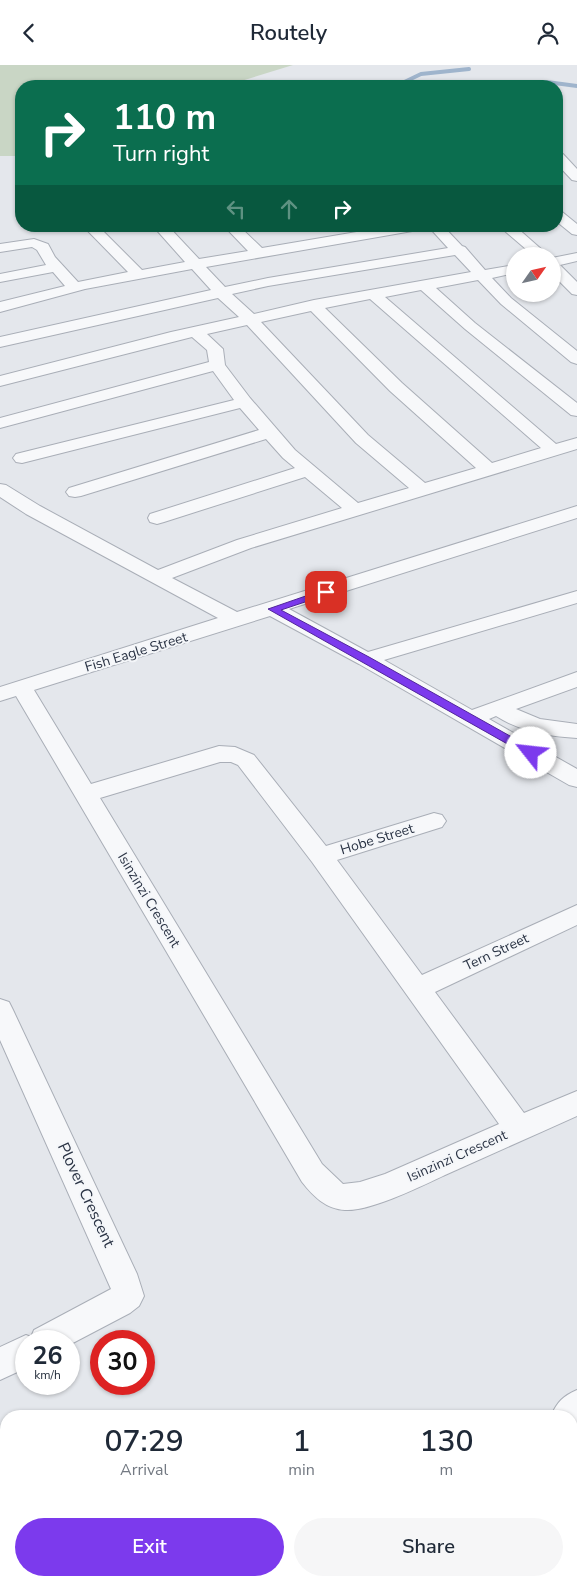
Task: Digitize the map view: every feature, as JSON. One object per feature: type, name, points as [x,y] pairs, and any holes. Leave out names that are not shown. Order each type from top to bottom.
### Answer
[{"type":"street","points":[[563,162],[577,177]]},
{"type":"street","points":[[563,220],[577,231]]},
{"type":"street","points":[[96,232],[138,275]]},
{"type":"street","points":[[166,232],[221,291],[252,320],[362,439],[422,490]]},
{"type":"street","points":[[237,232],[259,253]]},
{"type":"street","points":[[306,232],[317,243]]},
{"type":"street","points":[[0,307],[75,288],[138,275],[317,243],[366,232]]},
{"type":"street","points":[[441,232],[506,301],[577,359]]},
{"type":"street","points":[[513,232],[531,247]]},
{"type":"street","points":[[0,248],[34,243],[43,247],[56,267],[75,288]]},
{"type":"street","points":[[0,342],[221,291],[460,250]]},
{"type":"street","points":[[561,261],[577,257]]},
{"type":"street","points":[[0,279],[56,267]]},
{"type":"street","points":[[0,381],[196,332],[314,305],[506,271]]},
{"type":"street","points":[[561,274],[577,291]]},
{"type":"street","points":[[425,285],[470,326],[577,411]]},
{"type":"street","points":[[373,295],[553,450]]},
{"type":"street","points":[[314,305],[396,387],[489,470]]},
{"type":"street","points":[[196,332],[215,349],[217,365],[244,402],[289,454],[355,510]]},
{"type":"street","points":[[0,423],[217,365]]},
{"type":"street","points":[[22,458],[244,402]]},
{"type":"street","points":[[75,492],[270,432]]},
{"type":"street","points":[[156,577],[244,543],[577,443]]},
{"type":"street","points":[[157,518],[307,470]]},
{"type":"street","points":[[0,489],[33,510],[236,620]]},
{"type":"street","name":"Fish Eagle Street","points":[[11,691],[577,512]]},
{"type":"street","points":[[366,659],[577,597]]},
{"type":"street","points":[[273,609],[366,659],[577,779]]},
{"type":"street","points":[[470,718],[577,679]]},
{"type":"street","name":"Isinzinzi Crescent","points":[[11,691],[86,794],[312,1173],[325,1188],[343,1197],[367,1193],[390,1186],[519,1129],[321,856],[246,760],[234,755],[219,754],[86,794]]},
{"type":"street","points":[[499,708],[527,724],[577,731]]},
{"type":"street","name":"Hobe Street","points":[[321,856],[434,821]]},
{"type":"street","name":"Tern Street","points":[[416,989],[577,914]]},
{"type":"street","name":"Plover Crescent","points":[[0,1010],[126,1284],[128,1296],[119,1303],[66,1330]]},
{"type":"street","points":[[519,1129],[577,1103]]},
{"type":"street","points":[[0,1364],[15,1356]]},
{"type":"green space","points":[[0,65],[293,65],[244,80],[15,80],[15,156],[0,156]]},
{"type":"waterway","points":[[408,80],[421,74],[469,69]]},
{"type":"waterway","points":[[563,84],[577,86]]},
{"type":"route","points":[[326,592],[273,609],[366,659],[531,753]]}]
